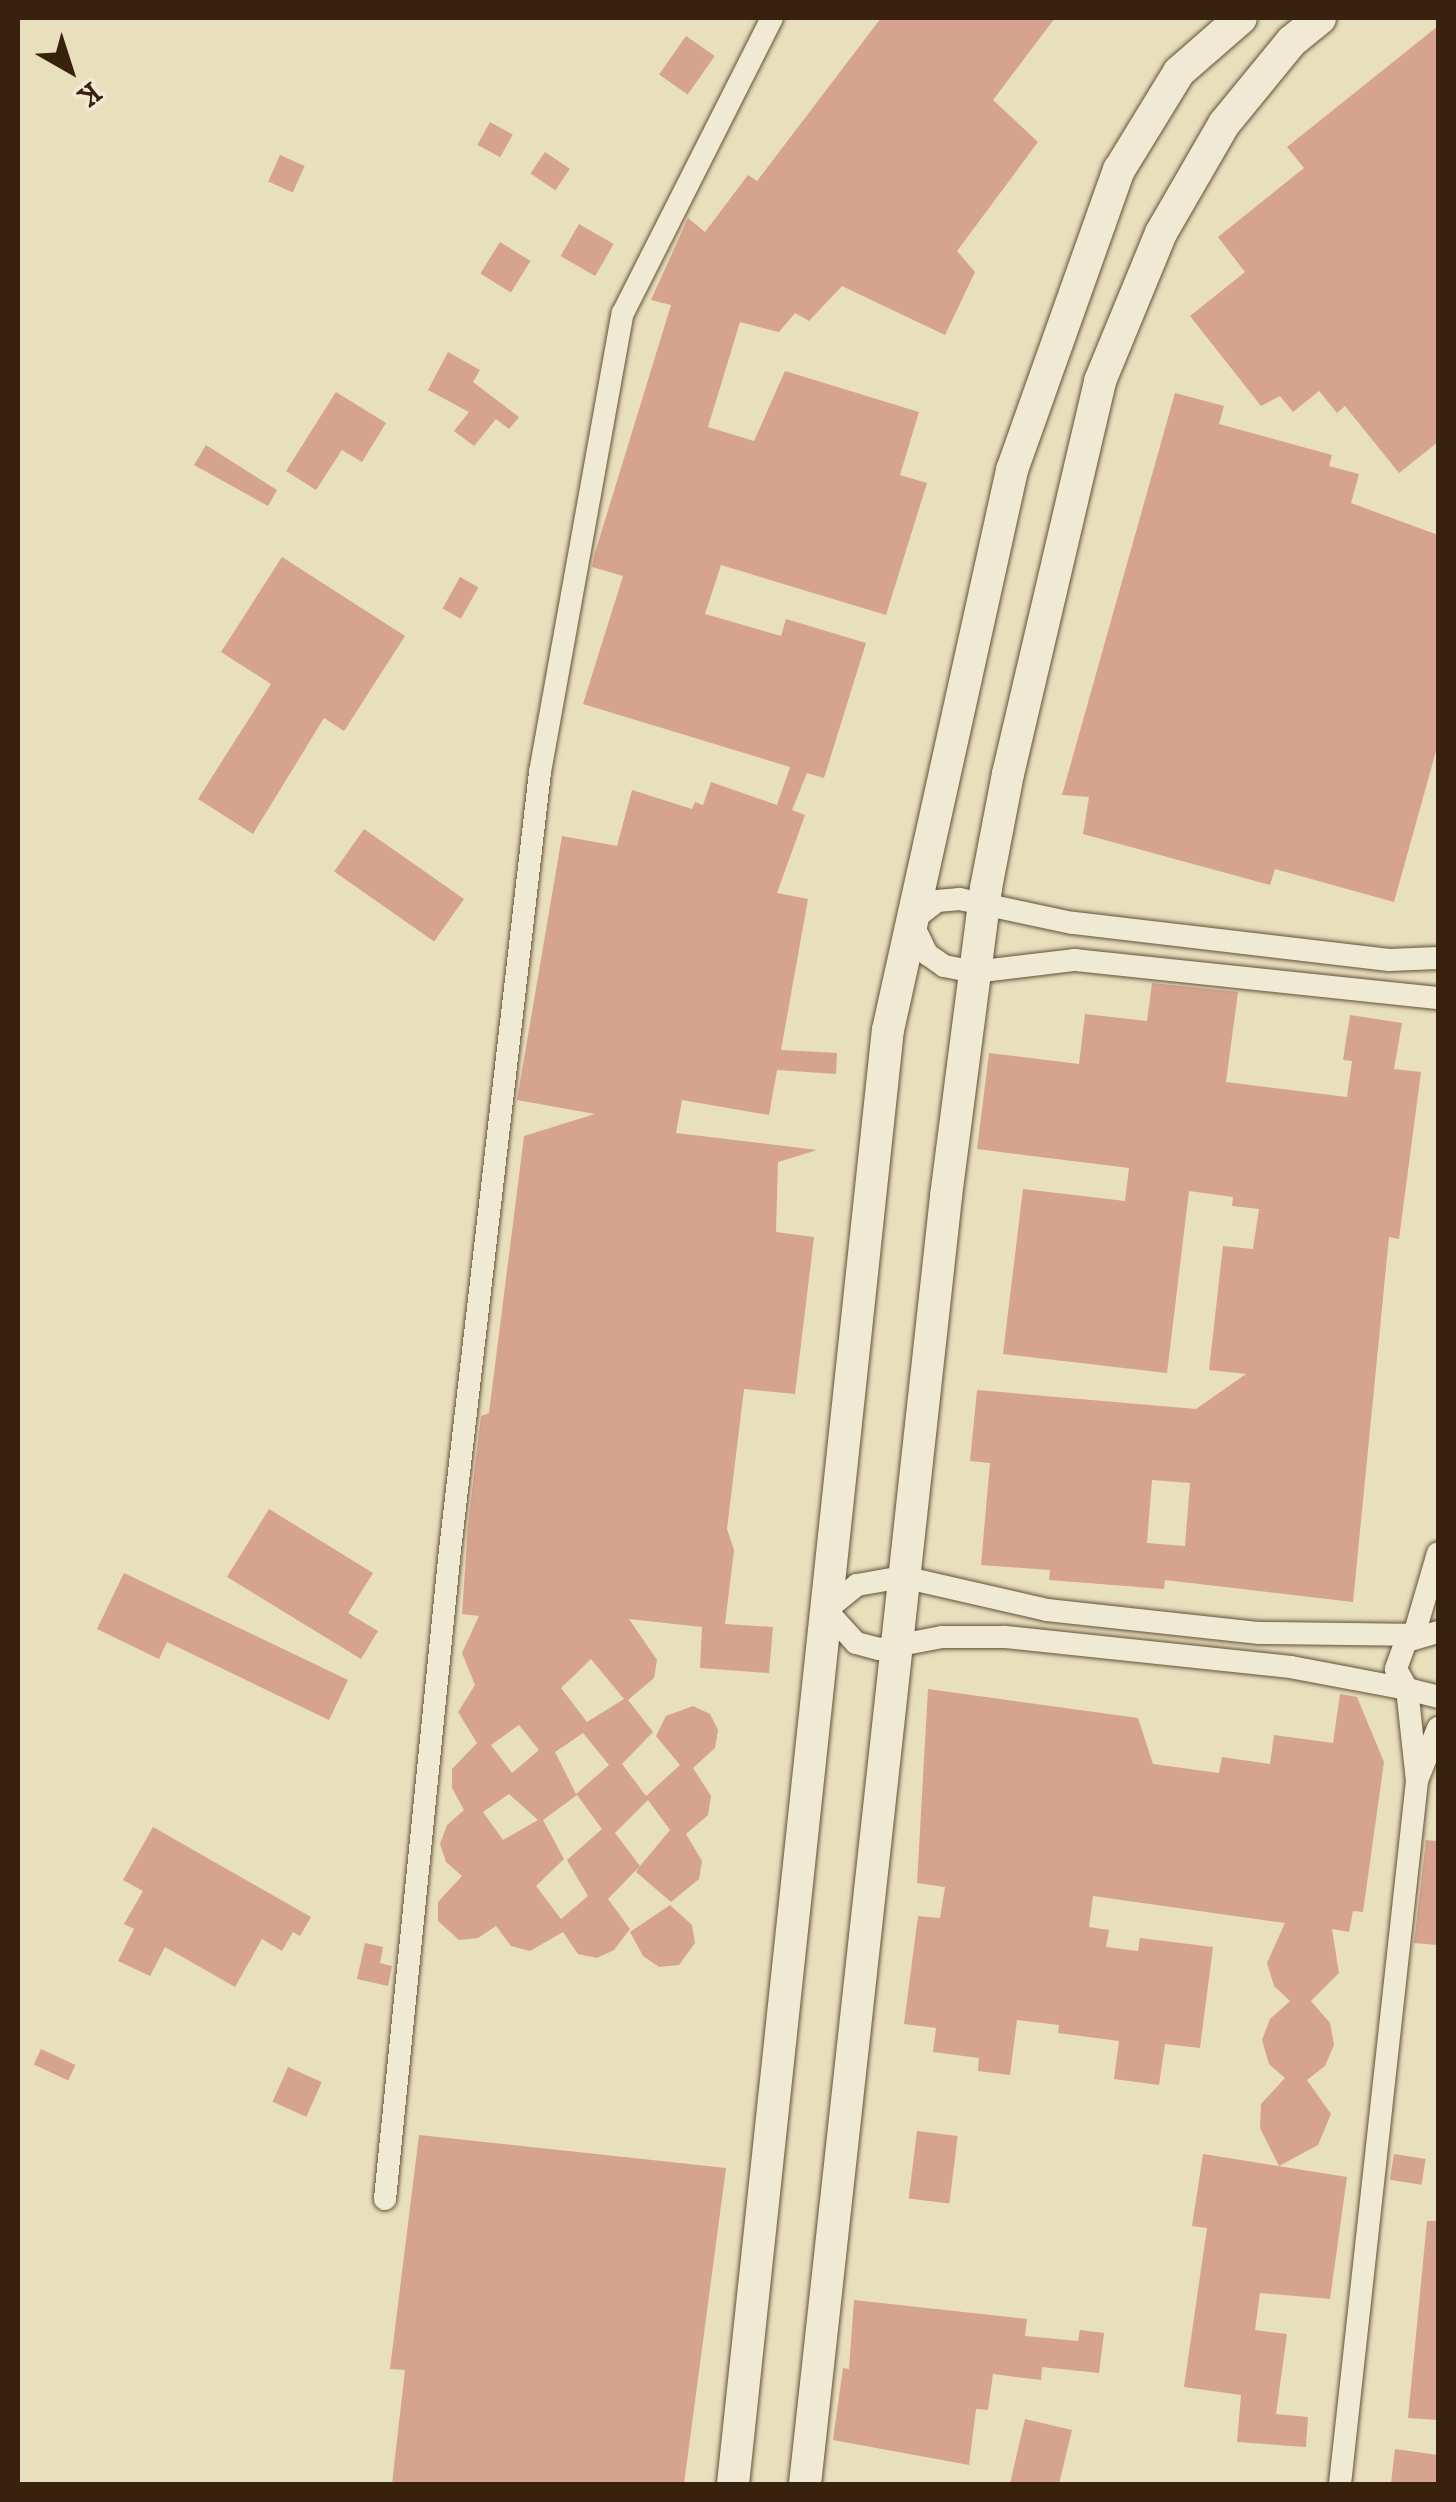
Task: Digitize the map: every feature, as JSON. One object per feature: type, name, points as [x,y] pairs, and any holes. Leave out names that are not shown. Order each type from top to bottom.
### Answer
[{"type":"street","points":[[385,2199],[450,1550],[547,734],[623,313],[772,18]]},
{"type":"street","points":[[733,2484],[888,1030],[910,921],[1012,470],[1119,170],[1180,72],[1241,18]]},
{"type":"street","points":[[805,2484],[903,1577],[984,901],[1100,381],[1161,233],[1224,124],[1292,41],[1320,18]]},
{"type":"street","points":[[910,921],[937,900],[984,901],[1072,923],[1389,960],[1438,958]]},
{"type":"street","points":[[910,921],[927,954],[944,966],[974,972],[1075,960],[1438,998]]},
{"type":"street","points":[[1340,2484],[1417,1782],[1406,1689],[1397,1657],[1414,1635],[1438,1553]]},
{"type":"street","points":[[826,1610],[857,1585],[903,1577],[1066,1612],[1260,1632],[1438,1632]]},
{"type":"street","points":[[826,1610],[856,1643],[896,1649],[942,1637],[1004,1636],[1291,1666],[1438,1697]]},
{"type":"street","points":[[1417,1782],[1438,1728]]},
{"type":"building","points":[[881,18],[1055,18],[993,100],[1038,142],[957,251],[975,272],[945,335],[842,286],[809,321],[795,313],[779,332],[740,322],[708,427],[754,441],[785,371],[919,412],[900,475],[927,483],[886,615],[721,565],[705,614],[781,636],[786,619],[866,643],[824,778],[807,773],[792,810],[805,815],[777,893],[808,899],[781,1050],[837,1053],[836,1074],[777,1070],[769,1115],[682,1100],[676,1133],[817,1150],[778,1162],[776,1232],[814,1237],[795,1394],[744,1389],[727,1529],[734,1550],[725,1624],[773,1627],[769,1673],[700,1668],[702,1627],[629,1619],[657,1660],[654,1678],[628,1700],[653,1732],[622,1764],[646,1796],[680,1765],[656,1736],[666,1716],[693,1706],[710,1714],[718,1730],[715,1748],[693,1768],[711,1796],[708,1815],[686,1834],[702,1861],[699,1879],[671,1902],[636,1872],[640,1866],[608,1899],[630,1929],[614,1950],[597,1958],[578,1954],[563,1932],[530,1951],[511,1946],[496,1926],[478,1938],[459,1940],[438,1921],[438,1902],[462,1876],[446,1862],[440,1844],[447,1825],[464,1810],[452,1788],[452,1769],[477,1743],[458,1712],[475,1685],[462,1653],[479,1616],[462,1614],[468,1525],[481,1416],[489,1413],[524,1136],[595,1114],[517,1100],[562,836],[617,846],[632,790],[692,809],[695,802],[703,805],[711,782],[777,805],[790,767],[583,704],[623,576],[592,567],[594,556],[671,305],[651,300],[688,218],[705,232],[748,175],[757,181]],"holes":[[[591,1659],[624,1699],[587,1722],[561,1688]],[[519,1725],[539,1750],[512,1773],[491,1745]],[[583,1733],[609,1765],[576,1794],[555,1752]],[[509,1794],[538,1820],[503,1840],[483,1812]],[[577,1795],[602,1829],[567,1860],[588,1896],[561,1919],[536,1886],[564,1859],[543,1820]],[[648,1800],[670,1830],[640,1866],[615,1833]]]},
{"type":"building","points":[[1438,26],[1438,442],[1399,473],[1345,406],[1337,413],[1319,391],[1293,412],[1280,396],[1261,406],[1190,316],[1245,272],[1218,237],[1304,168],[1287,147]]},
{"type":"building","points":[[686,36],[715,56],[688,95],[659,75]]},
{"type":"building","points":[[490,122],[513,135],[500,157],[477,145]]},
{"type":"building","points":[[545,152],[570,169],[555,190],[530,174]]},
{"type":"building","points":[[280,155],[305,166],[293,192],[268,181]]},
{"type":"building","points":[[579,224],[614,244],[595,276],[560,256]]},
{"type":"building","points":[[500,242],[531,261],[511,292],[480,273]]},
{"type":"building","points":[[448,352],[480,370],[473,382],[519,417],[509,429],[496,419],[474,446],[454,431],[469,412],[428,390]]},
{"type":"building","points":[[336,392],[386,423],[362,462],[342,450],[316,490],[286,471]]},
{"type":"building","points":[[1175,393],[1224,406],[1219,424],[1332,455],[1329,466],[1359,474],[1351,503],[1438,535],[1438,744],[1394,902],[1275,869],[1270,885],[1083,834],[1089,797],[1062,795]]},
{"type":"building","points":[[206,445],[277,490],[268,506],[194,465]]},
{"type":"building","points":[[282,557],[405,636],[344,731],[324,718],[253,834],[198,799],[271,684],[221,652]]},
{"type":"building","points":[[460,577],[478,587],[461,619],[443,608]]},
{"type":"building","points":[[364,829],[464,899],[434,942],[334,872]]},
{"type":"building","points":[[1152,983],[1238,992],[1226,1082],[1347,1097],[1352,1061],[1343,1060],[1350,1015],[1402,1023],[1394,1069],[1421,1072],[1399,1239],[1389,1237],[1353,1602],[1165,1580],[1164,1589],[1049,1580],[1050,1570],[981,1565],[990,1463],[970,1461],[977,1390],[1196,1409],[1246,1374],[1209,1370],[1223,1246],[1253,1249],[1259,1209],[1232,1206],[1233,1197],[1189,1191],[1167,1373],[1003,1354],[1023,1189],[1125,1201],[1129,1168],[977,1149],[989,1053],[1079,1064],[1085,1014],[1147,1021]],"holes":[[[1152,1480],[1190,1483],[1185,1546],[1147,1543]]]},
{"type":"building","points":[[269,1509],[373,1573],[348,1613],[378,1631],[361,1659],[227,1577]]},
{"type":"building","points":[[124,1573],[348,1680],[329,1720],[167,1642],[159,1659],[97,1629]]},
{"type":"building","points":[[928,1689],[1138,1718],[1153,1764],[1219,1773],[1222,1757],[1270,1764],[1274,1735],[1333,1743],[1340,1694],[1357,1697],[1384,1762],[1363,1912],[1353,1911],[1349,1932],[1332,1929],[1339,1973],[1311,2001],[1330,2023],[1334,2045],[1325,2066],[1307,2080],[1331,2114],[1318,2145],[1279,2166],[1260,2128],[1261,2104],[1285,2078],[1269,2064],[1262,2040],[1270,2019],[1290,2001],[1274,1986],[1267,1963],[1285,1923],[1093,1896],[1089,1927],[1109,1930],[1106,1947],[1138,1951],[1140,1938],[1213,1947],[1200,2048],[1165,2044],[1159,2085],[1114,2079],[1119,2041],[1058,2033],[1059,2025],[1017,2020],[1010,2075],[978,2071],[979,2058],[933,2052],[936,2028],[904,2024],[918,1916],[940,1918],[945,1887],[917,1883]]},
{"type":"building","points":[[153,1827],[311,1917],[300,1936],[293,1932],[282,1951],[262,1939],[235,1987],[165,1947],[150,1976],[118,1961],[134,1929],[124,1924],[143,1891],[123,1880]]},
{"type":"building","points":[[1426,1840],[1438,1841],[1438,1945],[1414,1943]]},
{"type":"building","points":[[670,1905],[692,1925],[695,1943],[679,1965],[659,1967],[643,1956],[630,1932]]},
{"type":"building","points":[[365,1943],[383,1947],[380,1963],[392,1966],[388,1986],[357,1979]]},
{"type":"building","points":[[41,2049],[75,2065],[68,2080],[34,2064]]},
{"type":"building","points":[[288,2067],[322,2082],[306,2117],[273,2102]]},
{"type":"building","points":[[917,2131],[958,2136],[949,2203],[909,2198]]},
{"type":"building","points":[[419,2135],[726,2168],[684,2484],[392,2484],[405,2370],[390,2369]]},
{"type":"building","points":[[1203,2154],[1347,2177],[1330,2299],[1260,2293],[1255,2330],[1287,2334],[1276,2414],[1308,2417],[1306,2447],[1237,2442],[1241,2395],[1184,2387],[1207,2228],[1192,2226]]},
{"type":"building","points":[[1394,2154],[1426,2159],[1422,2185],[1390,2180]]},
{"type":"building","points":[[1427,2221],[1438,2221],[1438,2420],[1408,2418]]},
{"type":"building","points":[[854,2300],[1027,2319],[1025,2336],[1078,2341],[1080,2330],[1104,2333],[1099,2373],[1042,2367],[1041,2380],[993,2374],[988,2410],[976,2409],[969,2465],[833,2440],[843,2368],[849,2369]]},
{"type":"building","points":[[1025,2419],[1072,2430],[1059,2484],[1010,2484]]},
{"type":"building","points":[[1395,2449],[1438,2455],[1438,2484],[1391,2484]]}]
